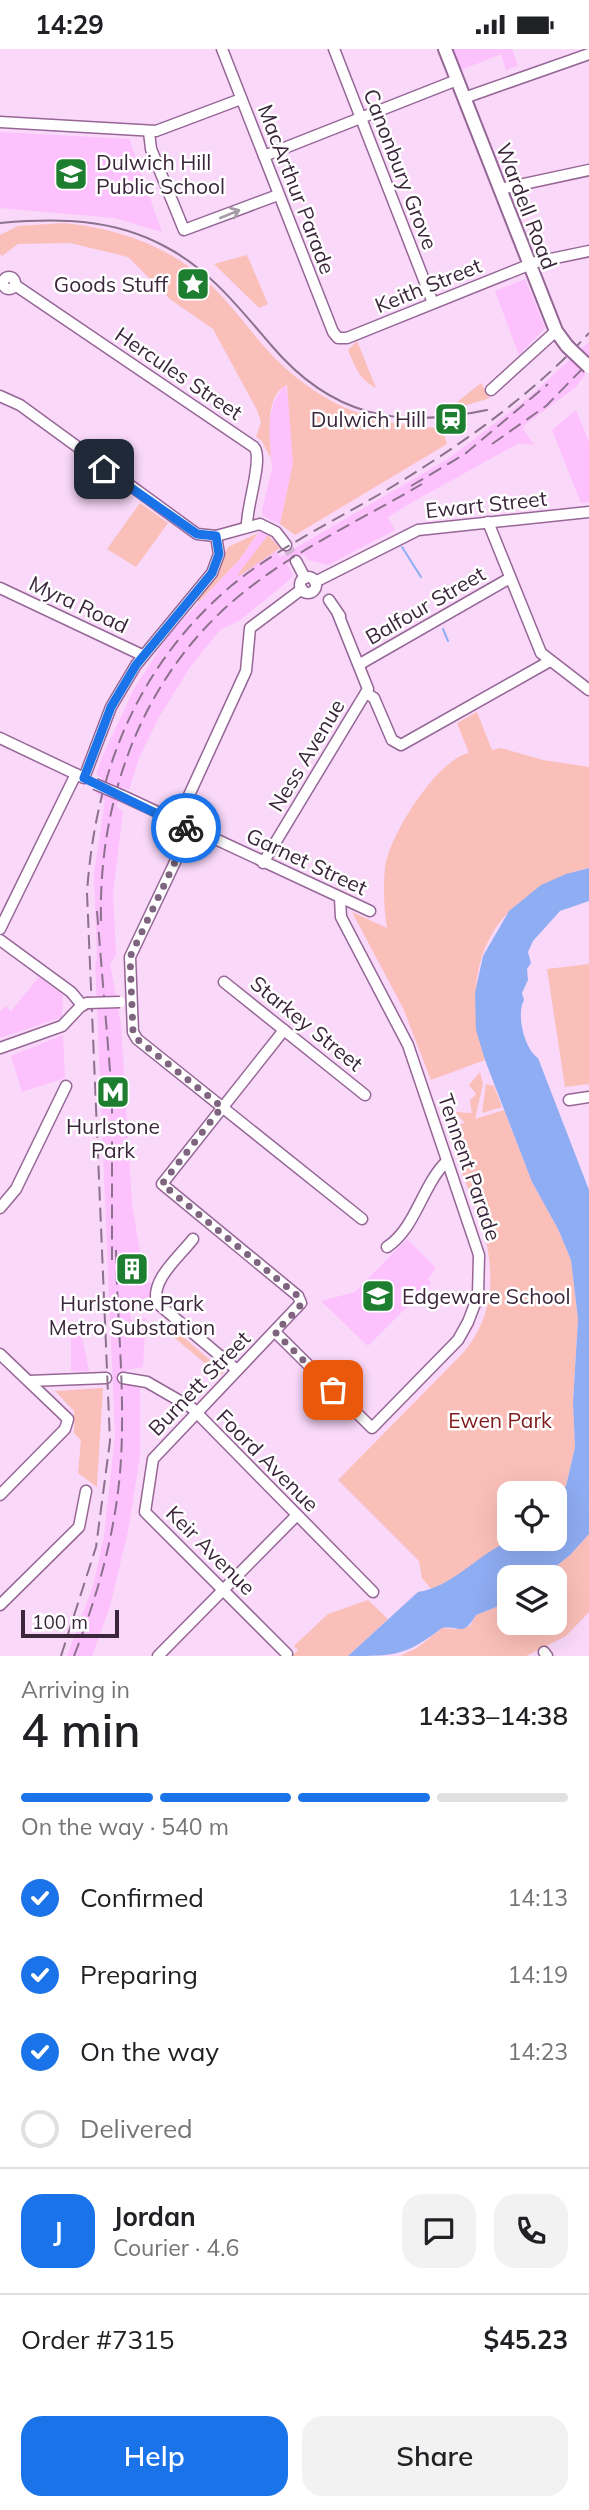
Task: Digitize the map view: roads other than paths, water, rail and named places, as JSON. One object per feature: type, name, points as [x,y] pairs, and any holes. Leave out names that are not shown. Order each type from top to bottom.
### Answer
[{"type":"main road","name":"Wardell Road","points":[[445,49],[556,331],[589,367]]},
{"type":"street","name":"MacArthur Parade","points":[[222,49],[333,332],[341,339]]},
{"type":"street","name":"Canonbury Grove","points":[[334,49],[433,303]]},
{"type":"street","points":[[464,98],[589,54]]},
{"type":"street","points":[[264,156],[457,80]]},
{"type":"street","points":[[0,123],[149,132],[241,99]]},
{"type":"street","points":[[149,132],[151,149],[182,228],[187,230],[278,194]]},
{"type":"street","points":[[500,189],[589,170]]},
{"type":"street","name":"Keith Street","points":[[341,339],[530,265],[589,251]]},
{"type":"street","name":"Hercules Street","points":[[6,287],[254,447],[258,457],[247,507],[247,526]]},
{"type":"street","points":[[491,390],[556,331]]},
{"type":"street","points":[[0,396],[20,405],[197,534],[216,536],[260,524],[272,529],[286,545]]},
{"type":"street","name":"Ewart Street","points":[[185,825],[185,804],[246,671],[250,628],[302,589],[310,592],[310,580],[418,530],[589,512]]},
{"type":"street","points":[[488,522],[541,653],[589,690]]},
{"type":"street","points":[[0,929],[80,776],[111,707],[142,655],[212,573],[219,554],[216,536]]},
{"type":"street","points":[[296,561],[310,580]]},
{"type":"street","name":"Balfour Street","points":[[360,664],[510,578]]},
{"type":"street","name":"Myra Road","points":[[0,588],[142,655]]},
{"type":"street","name":"Ness Avenue","points":[[263,863],[366,693],[368,683],[338,614],[329,600]]},
{"type":"street","points":[[366,693],[374,698],[392,740],[401,745],[550,661]]},
{"type":"street","name":"Garnet Street","points":[[0,738],[370,911]]},
{"type":"street","points":[[185,825],[185,841],[130,957],[135,1036],[362,1219]]},
{"type":"street","name":"Tennent Parade","points":[[275,1332],[372,1428],[458,1340],[477,1299],[479,1255],[408,1045],[341,917],[340,898]]},
{"type":"street","points":[[0,940],[84,1004]]},
{"type":"street","name":"Starkey Street","points":[[224,982],[365,1095]]},
{"type":"street","points":[[0,1048],[62,1026],[84,1004],[132,1002]]},
{"type":"street","points":[[222,1107],[284,1030]]},
{"type":"street","points":[[0,1208],[16,1189],[66,1086]]},
{"type":"street","points":[[569,1100],[589,1097]]},
{"type":"street","name":"Burnett Street","points":[[153,1459],[301,1303],[298,1296],[162,1184],[222,1107]]},
{"type":"street","points":[[387,1247],[400,1234],[429,1182],[447,1161]]},
{"type":"street","points":[[193,1239],[160,1281],[155,1296],[157,1303],[237,1370]]},
{"type":"street","points":[[0,1354],[66,1415],[68,1424],[0,1495]]},
{"type":"street","points":[[29,1381],[106,1378]]},
{"type":"street","name":"Foord Avenue","points":[[123,1378],[147,1382],[195,1413],[373,1592]]},
{"type":"street","name":"Keir Avenue","points":[[153,1459],[145,1512],[287,1654]]},
{"type":"street","points":[[0,1605],[79,1528],[86,1491]]},
{"type":"street","points":[[158,1656],[296,1516]]},
{"type":"water","points":[[589,868],[589,901],[560,911],[533,941],[528,952],[531,963],[527,969],[528,980],[522,993],[524,1000],[521,1022],[525,1039],[538,1058],[589,1190],[589,1534],[558,1565],[497,1565],[497,1607],[476,1615],[468,1626],[461,1629],[442,1628],[399,1653],[348,1656],[418,1592],[446,1582],[495,1548],[497,1547],[497,1551],[567,1551],[567,1482],[575,1447],[573,1402],[578,1319],[571,1260],[558,1229],[532,1182],[485,1060],[476,1030],[475,993],[483,956],[509,911],[541,885]]},
{"type":"waterway","points":[[402,547],[421,577]]},
{"type":"waterway","points":[[443,629],[448,641]]},
{"type":"tunnel","points":[[286,545],[296,561]]},
{"type":"tram line","points":[[0,223],[64,221],[106,225],[146,237],[166,247],[211,279],[294,369],[318,388],[368,412],[424,418],[487,410]]},
{"type":"railway","points":[[61,1656],[96,1547],[110,1441],[87,893],[92,848],[111,764],[146,686],[198,617],[231,586],[285,548],[380,494],[463,441],[542,379],[589,333]]},
{"type":"railway","points":[[492,444],[546,406],[589,362]]},
{"type":"railway","points":[[411,486],[465,454],[548,384]]},
{"type":"railway","points":[[101,921],[102,873],[109,825],[120,779],[136,734],[158,692],[184,653],[216,617],[253,585],[314,545],[422,484]]},
{"type":"railway","points":[[97,911],[112,1095],[112,1260]]},
{"type":"railway","points":[[74,1656],[105,1559],[119,1484],[122,1407],[116,1250]]},
{"type":"place","name":"Dulwich Hill Public School","points":[[71,174]]},
{"type":"place","name":"Goods Stuff","points":[[193,284]]},
{"type":"place","name":"Dulwich Hill","points":[[451,419]]},
{"type":"place","name":"Hurlstone Park","points":[[113,1092]]},
{"type":"place","name":"Hurlstone Park Metro Substation","points":[[132,1269]]},
{"type":"place","name":"Edgeware School","points":[[378,1296]]},
{"type":"park label","name":"Ewen Park","points":[[500,1420]]}]
